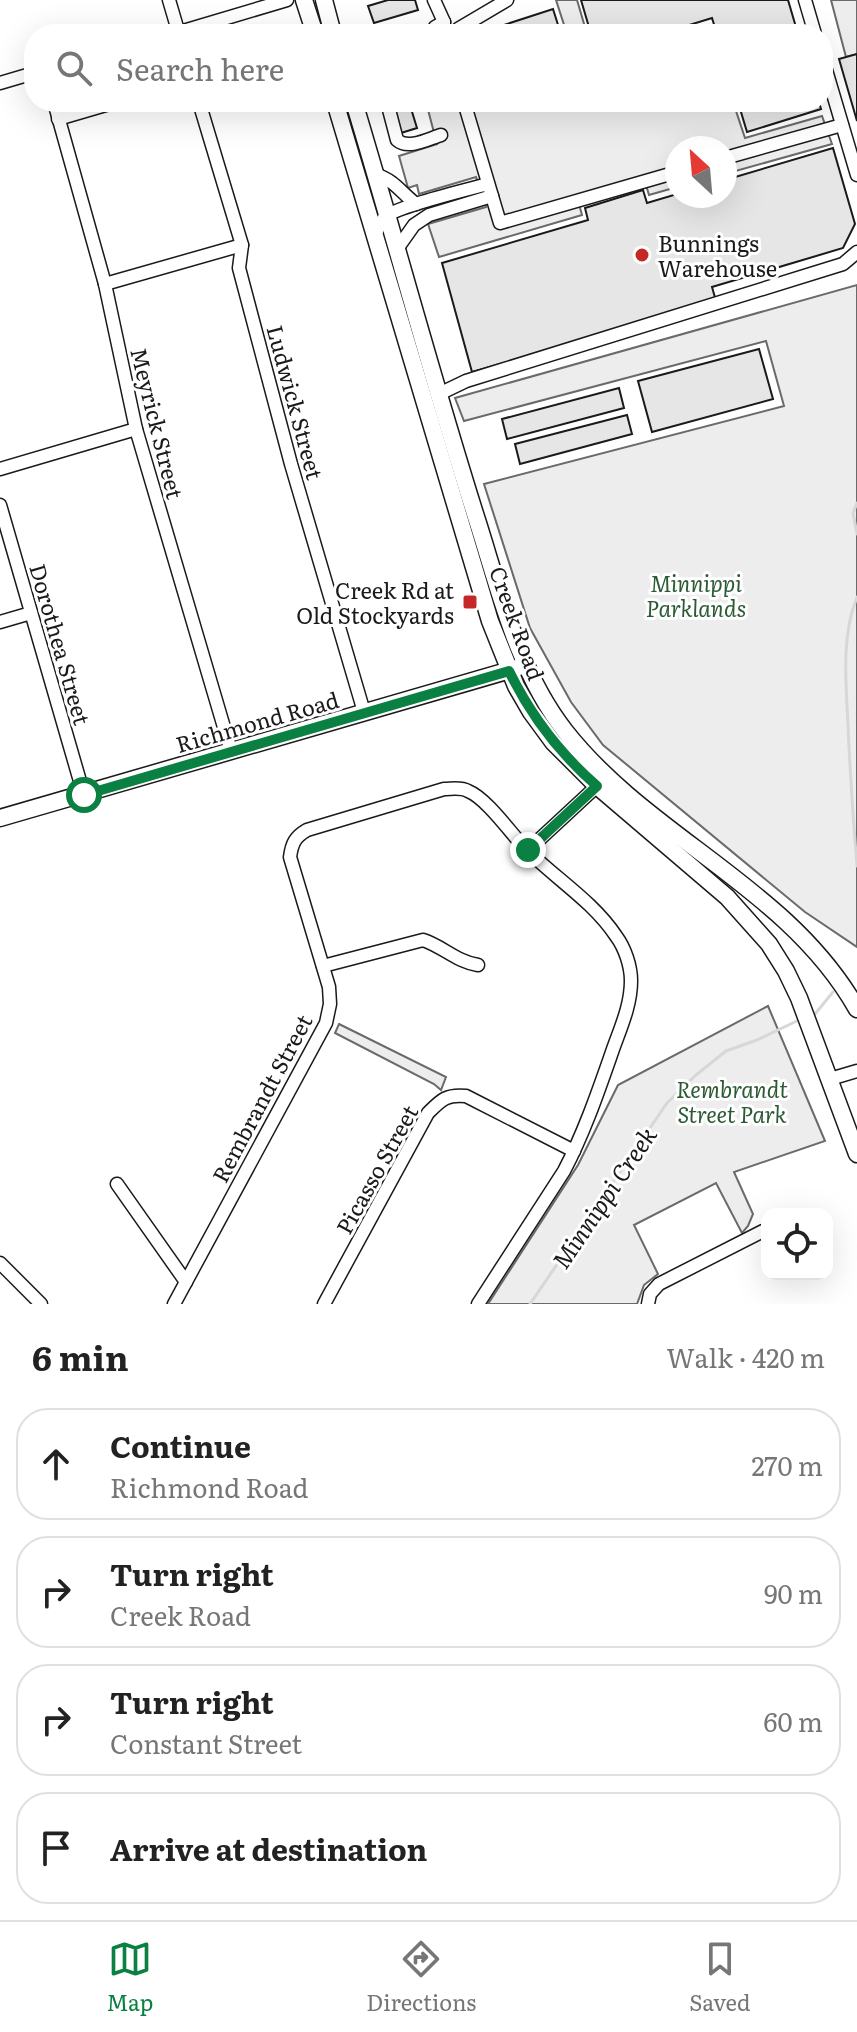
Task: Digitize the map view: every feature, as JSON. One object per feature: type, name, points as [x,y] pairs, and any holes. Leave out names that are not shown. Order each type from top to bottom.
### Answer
[{"type":"main road","points":[[304,0],[312,24]]},
{"type":"main road","points":[[324,0],[330,24]]},
{"type":"main road","name":"Creek Road","points":[[338,112],[490,621],[509,671],[531,712],[567,758],[721,891],[741,910],[779,958],[794,987],[857,1154]]},
{"type":"main road","name":"Creek Road","points":[[360,112],[375,174],[439,394],[507,615],[540,692],[563,728],[603,773],[777,912],[821,957],[857,1009]]},
{"type":"main road","name":"Richmond Road","points":[[0,818],[526,665]]},
{"type":"main road","points":[[761,934],[771,927],[777,912]]},
{"type":"street","points":[[169,0],[175,24]]},
{"type":"street","points":[[207,24],[287,0]]},
{"type":"street","points":[[471,24],[507,0]]},
{"type":"street","points":[[805,0],[812,24]]},
{"type":"street","points":[[436,1],[444,22]]},
{"type":"street","points":[[440,24],[453,24]]},
{"type":"street","points":[[0,83],[24,76]]},
{"type":"street","points":[[833,94],[857,175]]},
{"type":"street","name":"Meyrick Street","points":[[56,112],[105,284],[136,429],[231,751]]},
{"type":"street","points":[[58,119],[82,112]]},
{"type":"street","name":"Ludwick Street","points":[[202,112],[242,245],[239,268],[291,464],[364,712]]},
{"type":"street","points":[[390,112],[397,140],[401,144],[441,135]]},
{"type":"street","points":[[467,112],[500,223],[665,175]]},
{"type":"street","points":[[737,155],[842,125]]},
{"type":"street","points":[[375,174],[392,180],[416,204]]},
{"type":"street","points":[[375,235],[387,215],[416,204],[490,190]]},
{"type":"street","points":[[397,249],[414,225],[429,215],[490,190]]},
{"type":"street","points":[[105,284],[242,245]]},
{"type":"street","points":[[439,394],[466,381],[843,264],[857,252]]},
{"type":"street","points":[[0,469],[136,429]]},
{"type":"street","name":"Dorothea Street","points":[[0,505],[84,795]]},
{"type":"street","points":[[0,622],[31,613]]},
{"type":"street","points":[[528,850],[597,786]]},
{"type":"street","name":"Rembrandt Street","points":[[174,1304],[326,1023],[330,1004],[329,987],[290,857],[296,837],[307,830],[444,789],[457,788],[468,790],[480,799],[528,850],[598,914],[617,936],[626,954],[631,980],[628,1006],[574,1151],[478,1304]]},
{"type":"street","points":[[323,966],[423,940],[466,964],[478,965]]},
{"type":"street","points":[[830,1079],[857,1071]]},
{"type":"street","name":"Picasso Street","points":[[324,1304],[428,1113],[441,1099],[466,1096],[574,1151]]},
{"type":"street","points":[[117,1184],[186,1282]]},
{"type":"street","points":[[648,1304],[650,1294],[659,1284],[761,1232]]},
{"type":"street","points":[[0,1263],[41,1304]]},
{"type":"shaded area","points":[[556,0],[577,0],[584,24],[564,24]]},
{"type":"shaded area","points":[[831,0],[857,0],[857,54],[846,57]]},
{"type":"shaded area","points":[[429,112],[736,112],[745,138],[822,116],[832,144],[737,171],[737,136],[665,136],[665,190],[649,195],[646,185],[579,204],[582,215],[439,257],[428,224],[486,207],[476,177],[419,194],[417,185],[408,188],[399,156],[437,144]]},
{"type":"shaded area","name":"Minnippi Parklands","points":[[857,285],[857,947],[805,912],[603,745],[571,702],[530,628],[484,484],[784,406],[766,341],[464,421],[455,398]]},
{"type":"shaded area","name":"Rembrandt Street Park","points":[[768,1006],[825,1141],[734,1172],[753,1214],[742,1233],[716,1183],[634,1225],[658,1274],[644,1285],[637,1304],[488,1304],[578,1165],[618,1085]]},
{"type":"shaded area","points":[[339,1024],[446,1077],[441,1090],[335,1033]]},
{"type":"building","points":[[388,0],[415,0],[418,10],[374,23],[368,6]]},
{"type":"building","points":[[581,0],[788,0],[795,24],[714,24],[712,18],[692,24],[588,24]]},
{"type":"building","points":[[553,9],[558,24],[507,24]]},
{"type":"building","points":[[857,54],[857,121],[839,59]]},
{"type":"building","points":[[395,112],[412,112],[417,128],[401,133]]},
{"type":"building","points":[[741,112],[811,112],[747,132]]},
{"type":"building","name":"Bunnings Warehouse","points":[[833,148],[855,224],[843,248],[712,287],[716,301],[472,372],[442,263],[588,220],[585,208],[643,190],[647,203],[665,198],[665,208],[737,208],[737,176]]},
{"type":"building","points":[[759,349],[773,399],[652,432],[638,381]]},
{"type":"building","points":[[619,388],[624,408],[507,439],[502,419]]},
{"type":"building","points":[[627,415],[632,434],[520,464],[515,444]]},
{"type":"waterway","name":"Minnippi Creek","points":[[857,503],[853,513],[857,534]]},
{"type":"waterway","name":"Minnippi Creek","points":[[857,597],[849,628],[846,660],[857,866]]},
{"type":"waterway","name":"Minnippi Creek","points":[[815,1014],[833,992]]},
{"type":"waterway","name":"Minnippi Creek","points":[[530,1304],[667,1103],[726,1051],[801,1019]]},
{"type":"place","name":"Bunnings Warehouse","points":[[642,255]]},
{"type":"place","name":"Creek Rd at Old Stockyards","points":[[470,602]]},
{"type":"route","points":[[84,795],[509,671],[542,728],[567,758],[597,786],[528,850]]}]
